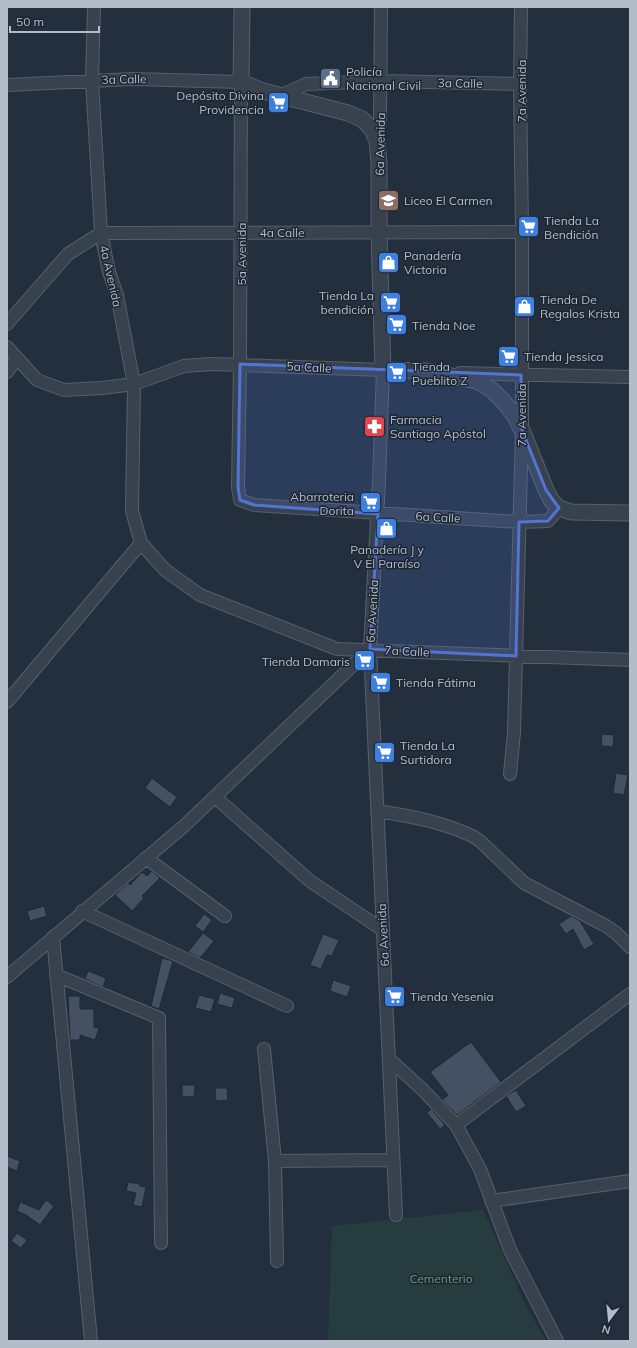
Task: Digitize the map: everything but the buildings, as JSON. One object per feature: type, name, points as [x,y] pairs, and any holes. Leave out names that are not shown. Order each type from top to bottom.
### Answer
[{"type":"street","name":"4a Avenida","points":[[94,7],[92,80],[101,233],[109,272],[116,296],[134,384],[132,511],[142,543]]},
{"type":"street","name":"5a Avenida","points":[[240,500],[238,487],[242,7]]},
{"type":"street","name":"6a Avenida","points":[[382,7],[380,120],[377,141],[379,163],[379,232],[384,370],[378,514],[370,649],[396,1216]]},
{"type":"street","name":"7a Avenida","points":[[510,774],[514,732],[522,430],[520,84],[522,7]]},
{"type":"street","name":"3a Calle","points":[[7,85],[92,80],[175,79],[241,82]]},
{"type":"street","name":"3a Calle","points":[[282,95],[306,84],[381,81],[520,84]]},
{"type":"street","points":[[241,82],[263,91],[348,113],[362,119],[372,129],[377,141]]},
{"type":"street","name":"4a Calle","points":[[101,233],[522,232]]},
{"type":"street","points":[[7,324],[68,254],[101,233]]},
{"type":"street","name":"5a Calle","points":[[7,347],[37,380],[64,390],[102,388],[134,384],[184,366],[212,364],[521,375],[630,377]]},
{"type":"street","points":[[7,372],[17,358]]},
{"type":"street","points":[[427,371],[472,380],[487,387],[504,402],[514,415],[522,430],[551,500],[559,508],[572,512],[630,513]]},
{"type":"street","name":"6a Calle","points":[[240,500],[254,505],[519,522],[548,521],[559,508]]},
{"type":"street","points":[[7,702],[142,543]]},
{"type":"street","name":"7a Calle","points":[[142,543],[165,570],[200,595],[338,648],[630,660]]},
{"type":"street","points":[[7,976],[184,826],[370,649]]},
{"type":"street","points":[[215,797],[310,881],[383,930]]},
{"type":"street","points":[[377,811],[412,816],[433,821],[474,837],[524,883],[606,926],[616,933],[630,947]]},
{"type":"street","points":[[146,858],[225,916]]},
{"type":"street","points":[[82,911],[287,1006]]},
{"type":"street","points":[[53,936],[91,1341]]},
{"type":"street","points":[[56,975],[159,1018],[161,1243]]},
{"type":"street","points":[[456,1126],[630,994]]},
{"type":"street","points":[[264,1049],[275,1161],[277,1262]]},
{"type":"street","points":[[389,1059],[423,1090],[456,1126],[480,1169],[510,1250],[557,1341]]},
{"type":"street","points":[[275,1161],[393,1160]]},
{"type":"street","points":[[491,1201],[630,1181]]},
{"type":"highlighted area","points":[[240,364],[521,375],[522,430],[546,490],[559,508],[548,521],[519,522],[516,656],[370,649],[378,514],[254,505],[240,500],[238,487]]},
{"type":"green space","name":"Cementerio","points":[[483,1210],[526,1306],[546,1341],[328,1341],[332,1226]]},
{"type":"place","name":"Policía Nacional Civil","points":[[331,78]]},
{"type":"place","name":"Depósito Divina Providencia","points":[[279,102]]},
{"type":"place","name":"Liceo El Carmen","points":[[388,200]]},
{"type":"place","name":"Tienda La Bendición","points":[[528,227]]},
{"type":"place","name":"Panadería Victoria","points":[[389,262]]},
{"type":"place","name":"Tienda La bendición","points":[[390,302]]},
{"type":"place","name":"Tienda De Regalos Krista","points":[[524,306]]},
{"type":"place","name":"Tienda Noe","points":[[396,325]]},
{"type":"place","name":"Tienda Jessica","points":[[508,356]]},
{"type":"place","name":"Tienda Pueblito Z","points":[[397,373]]},
{"type":"place","name":"Farmacia Santiago Apóstol","points":[[374,426]]},
{"type":"place","name":"Abarroteria Dorita","points":[[370,503]]},
{"type":"place","name":"Panadería J y V El Paraíso","points":[[387,528]]},
{"type":"place","name":"Tienda Damaris","points":[[365,661]]},
{"type":"place","name":"Tienda Fátima","points":[[380,682]]},
{"type":"place","name":"Tienda La Surtidora","points":[[385,752]]},
{"type":"place","name":"Tienda Yesenia","points":[[395,996]]}]
